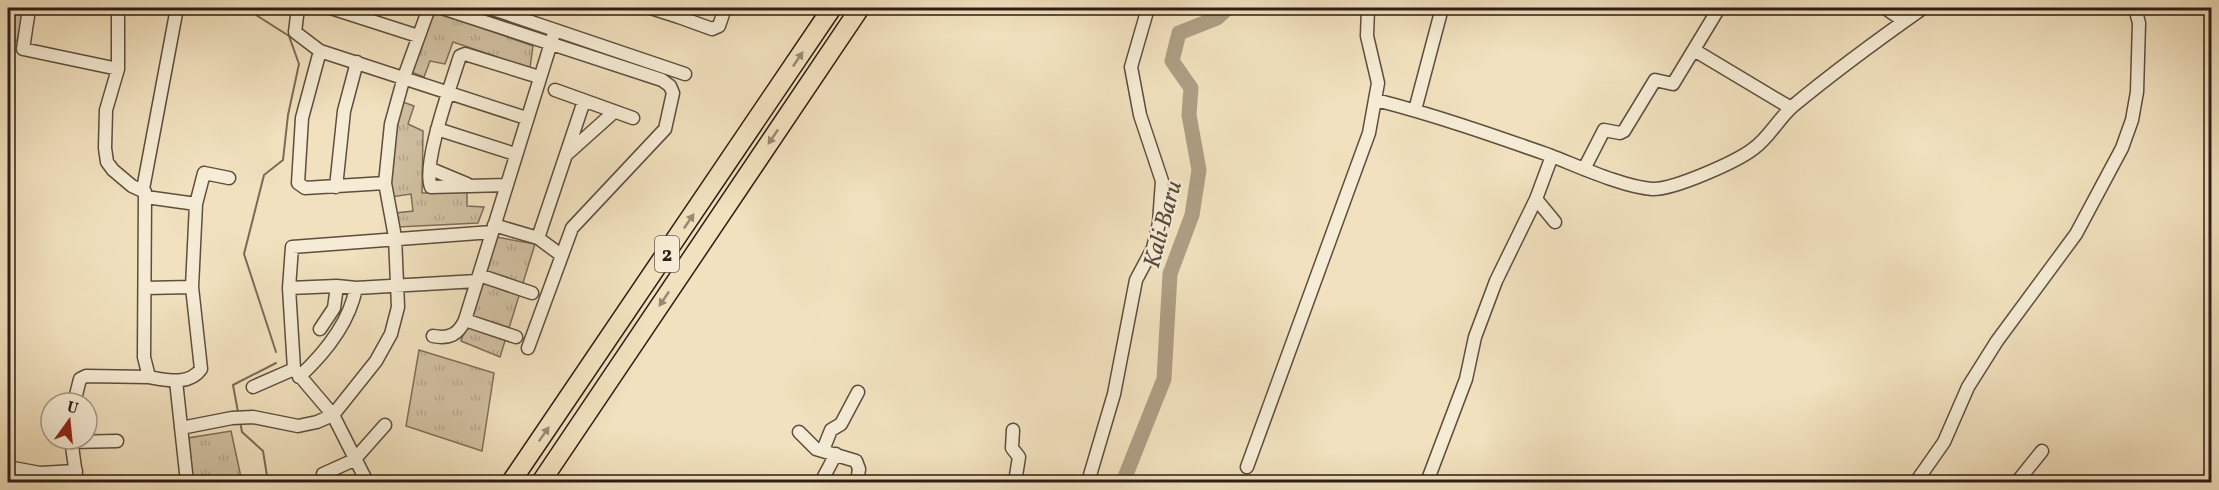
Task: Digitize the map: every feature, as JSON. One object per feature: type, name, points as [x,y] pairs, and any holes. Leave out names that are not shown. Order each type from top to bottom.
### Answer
[{"type":"highway","name":"2","points":[[511,483],[832,8]]},
{"type":"highway","name":"2","points":[[541,483],[860,8]]},
{"type":"highway","points":[[821,25],[840,37]]},
{"type":"street","points":[[118,8],[118,69],[105,110],[107,162],[132,186],[145,193],[196,204]]},
{"type":"street","points":[[149,377],[144,357],[145,193],[177,8]]},
{"type":"street","points":[[298,8],[295,27],[298,37],[320,51],[449,91],[526,118]]},
{"type":"street","points":[[331,8],[418,36]]},
{"type":"street","points":[[181,428],[232,418],[253,417],[298,426],[317,423],[333,415],[370,369],[391,334],[397,314],[399,284],[395,237],[385,183],[391,124],[404,77],[429,8]]},
{"type":"street","points":[[442,8],[663,80],[670,86],[673,93],[665,129],[581,217],[568,236],[528,348]]},
{"type":"street","points":[[490,8],[684,74]]},
{"type":"street","points":[[651,8],[681,12],[712,29],[719,26],[725,8]]},
{"type":"street","points":[[1088,483],[1114,394],[1136,280],[1153,248],[1159,223],[1162,181],[1140,115],[1131,67],[1148,8]]},
{"type":"street","points":[[1247,467],[1359,165],[1376,100],[1378,83],[1367,36],[1368,8]]},
{"type":"street","points":[[1415,110],[1442,8]]},
{"type":"street","points":[[1584,169],[1604,130],[1622,133],[1655,80],[1673,84],[1719,8]]},
{"type":"street","points":[[1885,8],[1905,21]]},
{"type":"street","points":[[1376,100],[1415,110],[1584,169],[1646,188],[1664,188],[1709,172],[1752,151],[1765,140],[1791,108],[1866,48],[1923,8]]},
{"type":"street","points":[[1916,483],[1944,442],[1968,387],[1997,341],[2076,234],[2122,148],[2132,120],[2137,92],[2142,20],[2135,8]]},
{"type":"street","points":[[28,16],[23,49],[118,69]]},
{"type":"street","points":[[433,336],[448,337],[455,334],[465,321],[514,154],[555,30]]},
{"type":"street","points":[[1694,50],[1791,108]]},
{"type":"street","points":[[320,51],[302,118],[298,183],[305,188],[385,183]]},
{"type":"street","points":[[506,185],[471,186],[431,170],[437,129],[460,57],[465,54],[539,77]]},
{"type":"street","points":[[336,187],[344,111],[357,62]]},
{"type":"street","points":[[555,90],[633,118]]},
{"type":"street","points":[[538,238],[584,100]]},
{"type":"street","points":[[566,155],[614,111]]},
{"type":"street","points":[[437,129],[514,154]]},
{"type":"street","points":[[1427,483],[1466,380],[1475,337],[1496,281],[1536,200],[1552,156]]},
{"type":"street","points":[[77,391],[80,379],[86,376],[149,377],[176,381],[192,377],[201,369],[192,287],[196,204],[204,173],[229,178]]},
{"type":"street","points":[[1536,200],[1555,222]]},
{"type":"street","points":[[367,483],[333,415],[297,373],[289,288],[290,253],[295,245],[493,228],[538,238],[561,255]]},
{"type":"street","points":[[289,288],[337,286],[356,288],[478,278],[532,293]]},
{"type":"street","points":[[320,329],[334,308],[337,286]]},
{"type":"street","points":[[145,288],[192,287]]},
{"type":"street","points":[[253,387],[297,373],[330,346],[352,304],[356,288]]},
{"type":"street","points":[[465,321],[516,337]]},
{"type":"street","points":[[176,381],[187,483]]},
{"type":"street","points":[[823,450],[831,430],[841,424],[858,392]]},
{"type":"street","points":[[322,483],[323,474],[354,460],[385,425]]},
{"type":"street","points":[[1013,430],[1012,448],[1019,457],[1015,483]]},
{"type":"street","points":[[799,432],[806,436],[812,446],[856,461],[859,469],[857,483]]},
{"type":"street","points":[[99,441],[117,441]]},
{"type":"street","points":[[13,468],[76,477],[72,451]]},
{"type":"street","points":[[2018,483],[2042,451]]},
{"type":"street","points":[[821,483],[836,454]]},
{"type":"green space","points":[[8,8],[25,8],[17,41],[8,42]]},
{"type":"green space","points":[[432,10],[533,46],[530,68],[453,42],[445,64],[430,61],[424,77],[411,72]]},
{"type":"green space","points":[[400,101],[414,106],[408,124],[423,131],[422,193],[467,192],[467,206],[484,207],[478,223],[398,227],[396,213],[413,211],[411,194],[391,197],[388,179]]},
{"type":"green space","points":[[496,237],[535,244],[500,357],[461,341]]},
{"type":"green space","points":[[419,350],[494,373],[482,451],[406,426]]},
{"type":"green space","points":[[231,431],[242,482],[192,482],[188,438]]},
{"type":"waterway","points":[[254,8],[256,15],[289,36],[299,64],[288,115],[283,160],[264,175],[244,254],[276,352]]},
{"type":"waterway","name":"Kali Baru","points":[[1123,482],[1164,379],[1170,274],[1192,215],[1199,170],[1189,115],[1191,88],[1172,61],[1179,33],[1217,18],[1228,8]]},
{"type":"waterway","points":[[238,412],[233,385],[276,363]]},
{"type":"waterway","points":[[240,421],[242,432],[263,451],[268,482]]}]
